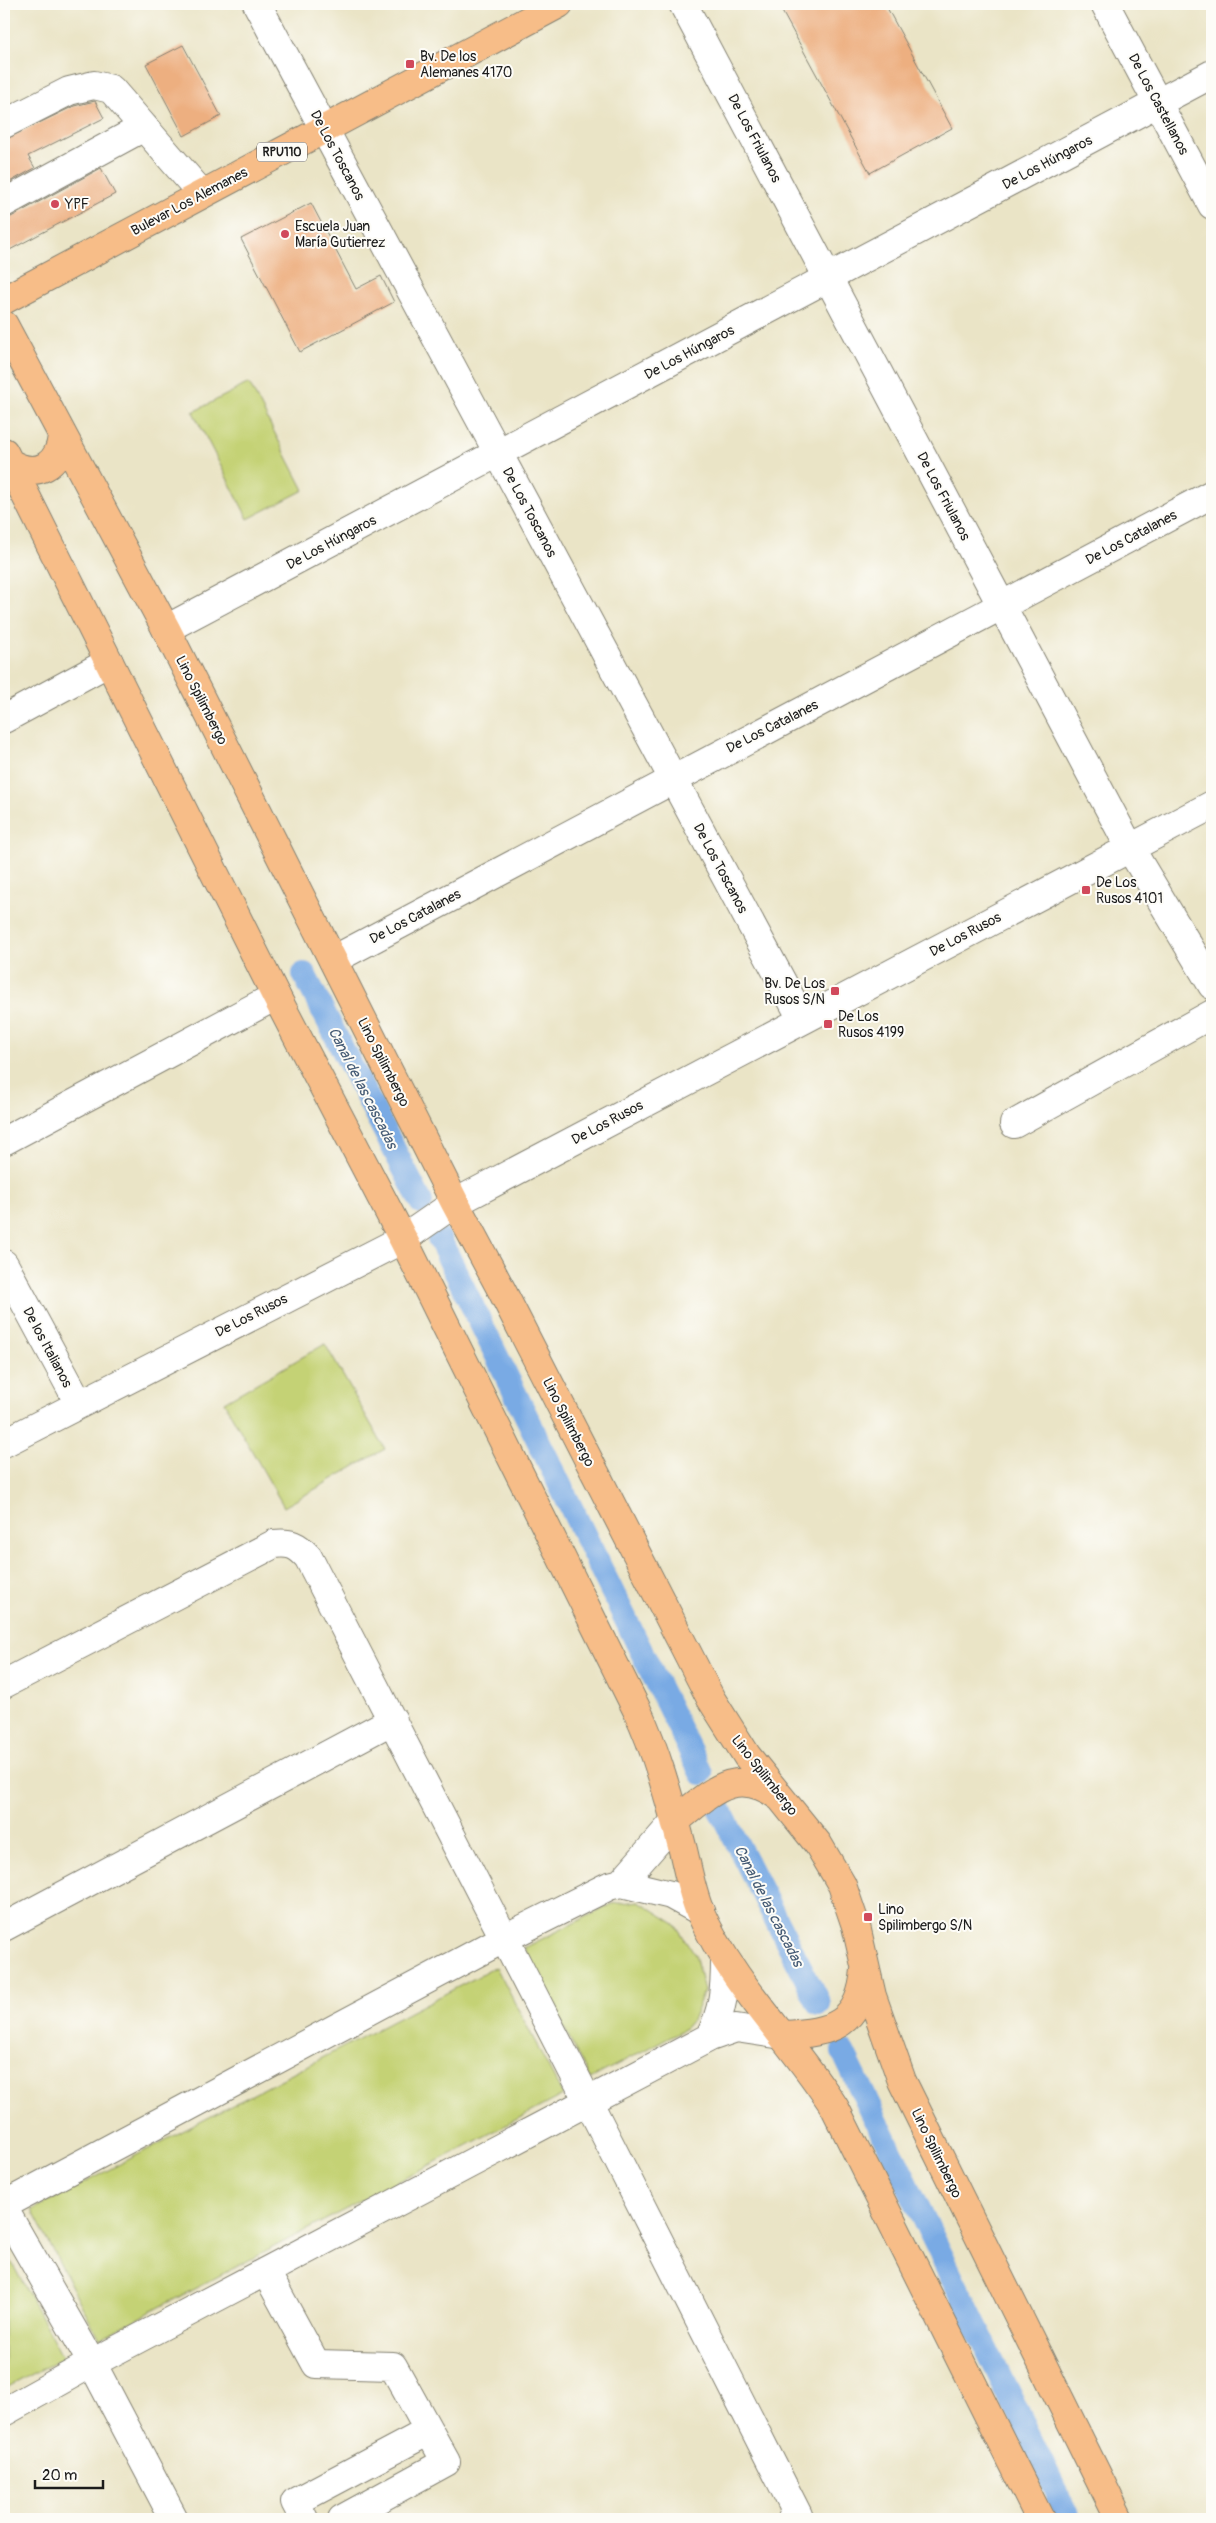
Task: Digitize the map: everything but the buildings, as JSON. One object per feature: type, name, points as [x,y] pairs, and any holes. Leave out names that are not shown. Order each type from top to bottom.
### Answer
[{"type":"main road","name":"Bulevar Los Alemanes","points":[[4,300],[559,4]]},
{"type":"main road","name":"Lino Spilimbergo","points":[[4,325],[166,630],[455,1203],[711,1699],[747,1756],[818,1844],[842,1885],[856,1926],[865,1969],[887,2042],[913,2105],[1119,2519]]},
{"type":"main road","points":[[7,458],[21,470],[45,467],[58,454],[62,436]]},
{"type":"main road","points":[[7,458],[276,996],[403,1238],[637,1710],[656,1756],[700,1911],[725,1960],[822,2086],[835,2108],[1040,2519]]},
{"type":"main road","points":[[675,1821],[707,1794],[728,1784],[756,1784],[768,1789],[782,1799]]},
{"type":"main road","points":[[783,2035],[826,2031],[846,2020],[860,1998],[865,1969]]},
{"type":"street","name":"De Los Toscanos","points":[[258,4],[802,1019]]},
{"type":"street","name":"De Los Friulanos","points":[[683,4],[830,277],[1130,848],[1212,985]]},
{"type":"street","name":"De Los Castellanos","points":[[1105,4],[1212,205]]},
{"type":"street","name":"De Los Húngaros","points":[[166,630],[1212,74]]},
{"type":"street","points":[[4,124],[69,91],[94,85],[111,89],[202,194]]},
{"type":"street","points":[[4,203],[144,127]]},
{"type":"street","name":"De Los Catalanes","points":[[333,960],[673,778],[1002,607],[1212,494]]},
{"type":"street","points":[[4,719],[109,662]]},
{"type":"street","name":"De Los Rusos","points":[[4,1443],[403,1238],[455,1203],[1212,805]]},
{"type":"street","points":[[4,1140],[276,996]]},
{"type":"street","points":[[1014,1124],[1212,1014]]},
{"type":"street","name":"De los Italianos","points":[[4,1264],[79,1403]]},
{"type":"street","points":[[4,1684],[274,1544],[288,1542],[299,1548],[308,1557],[589,2102],[798,2515],[791,2519]]},
{"type":"street","points":[[4,1926],[393,1720]]},
{"type":"street","points":[[621,1883],[675,1821]]},
{"type":"street","points":[[174,2519],[92,2363],[4,2207],[505,1938],[609,1886],[621,1883],[671,1895],[700,1911]]},
{"type":"street","points":[[710,2037],[720,2016],[725,1994],[725,1960]]},
{"type":"street","points":[[4,2412],[92,2363],[710,2037],[736,2028],[783,2035]]},
{"type":"street","points":[[266,2272],[316,2364],[393,2366],[446,2462],[342,2519]]},
{"type":"street","points":[[304,2519],[295,2502],[429,2431]]},
{"type":"green space","points":[[249,383],[304,490],[248,519],[193,412]]},
{"type":"green space","points":[[325,1344],[385,1449],[284,1507],[224,1402]]},
{"type":"green space","points":[[639,1901],[675,1924],[695,1955],[704,1991],[692,2020],[684,2029],[590,2079],[524,1948],[612,1904]]},
{"type":"green space","points":[[496,1967],[563,2095],[99,2339],[32,2210]]},
{"type":"green space","points":[[4,2248],[63,2358],[4,2389]]},
{"type":"waterway","name":"Canal de las cascadas","points":[[304,974],[421,1202]]},
{"type":"waterway","points":[[439,1238],[701,1773]]},
{"type":"waterway","name":"Canal de las cascadas","points":[[719,1808],[819,2004]]},
{"type":"waterway","points":[[843,2052],[1069,2519]]},
{"type":"place","name":"Bv. De los Alemanes 4170","points":[[410,64]]},
{"type":"place","name":"YPF","points":[[55,204]]},
{"type":"place","name":"Escuela Juan María Gutierrez","points":[[285,234]]},
{"type":"place","name":"De Los Rusos 4101","points":[[1086,890]]},
{"type":"place","name":"Bv. De Los Rusos S/N","points":[[835,991]]},
{"type":"place","name":"De Los Rusos 4199","points":[[828,1024]]},
{"type":"place","name":"Lino Spilimbergo S/N","points":[[868,1917]]}]
